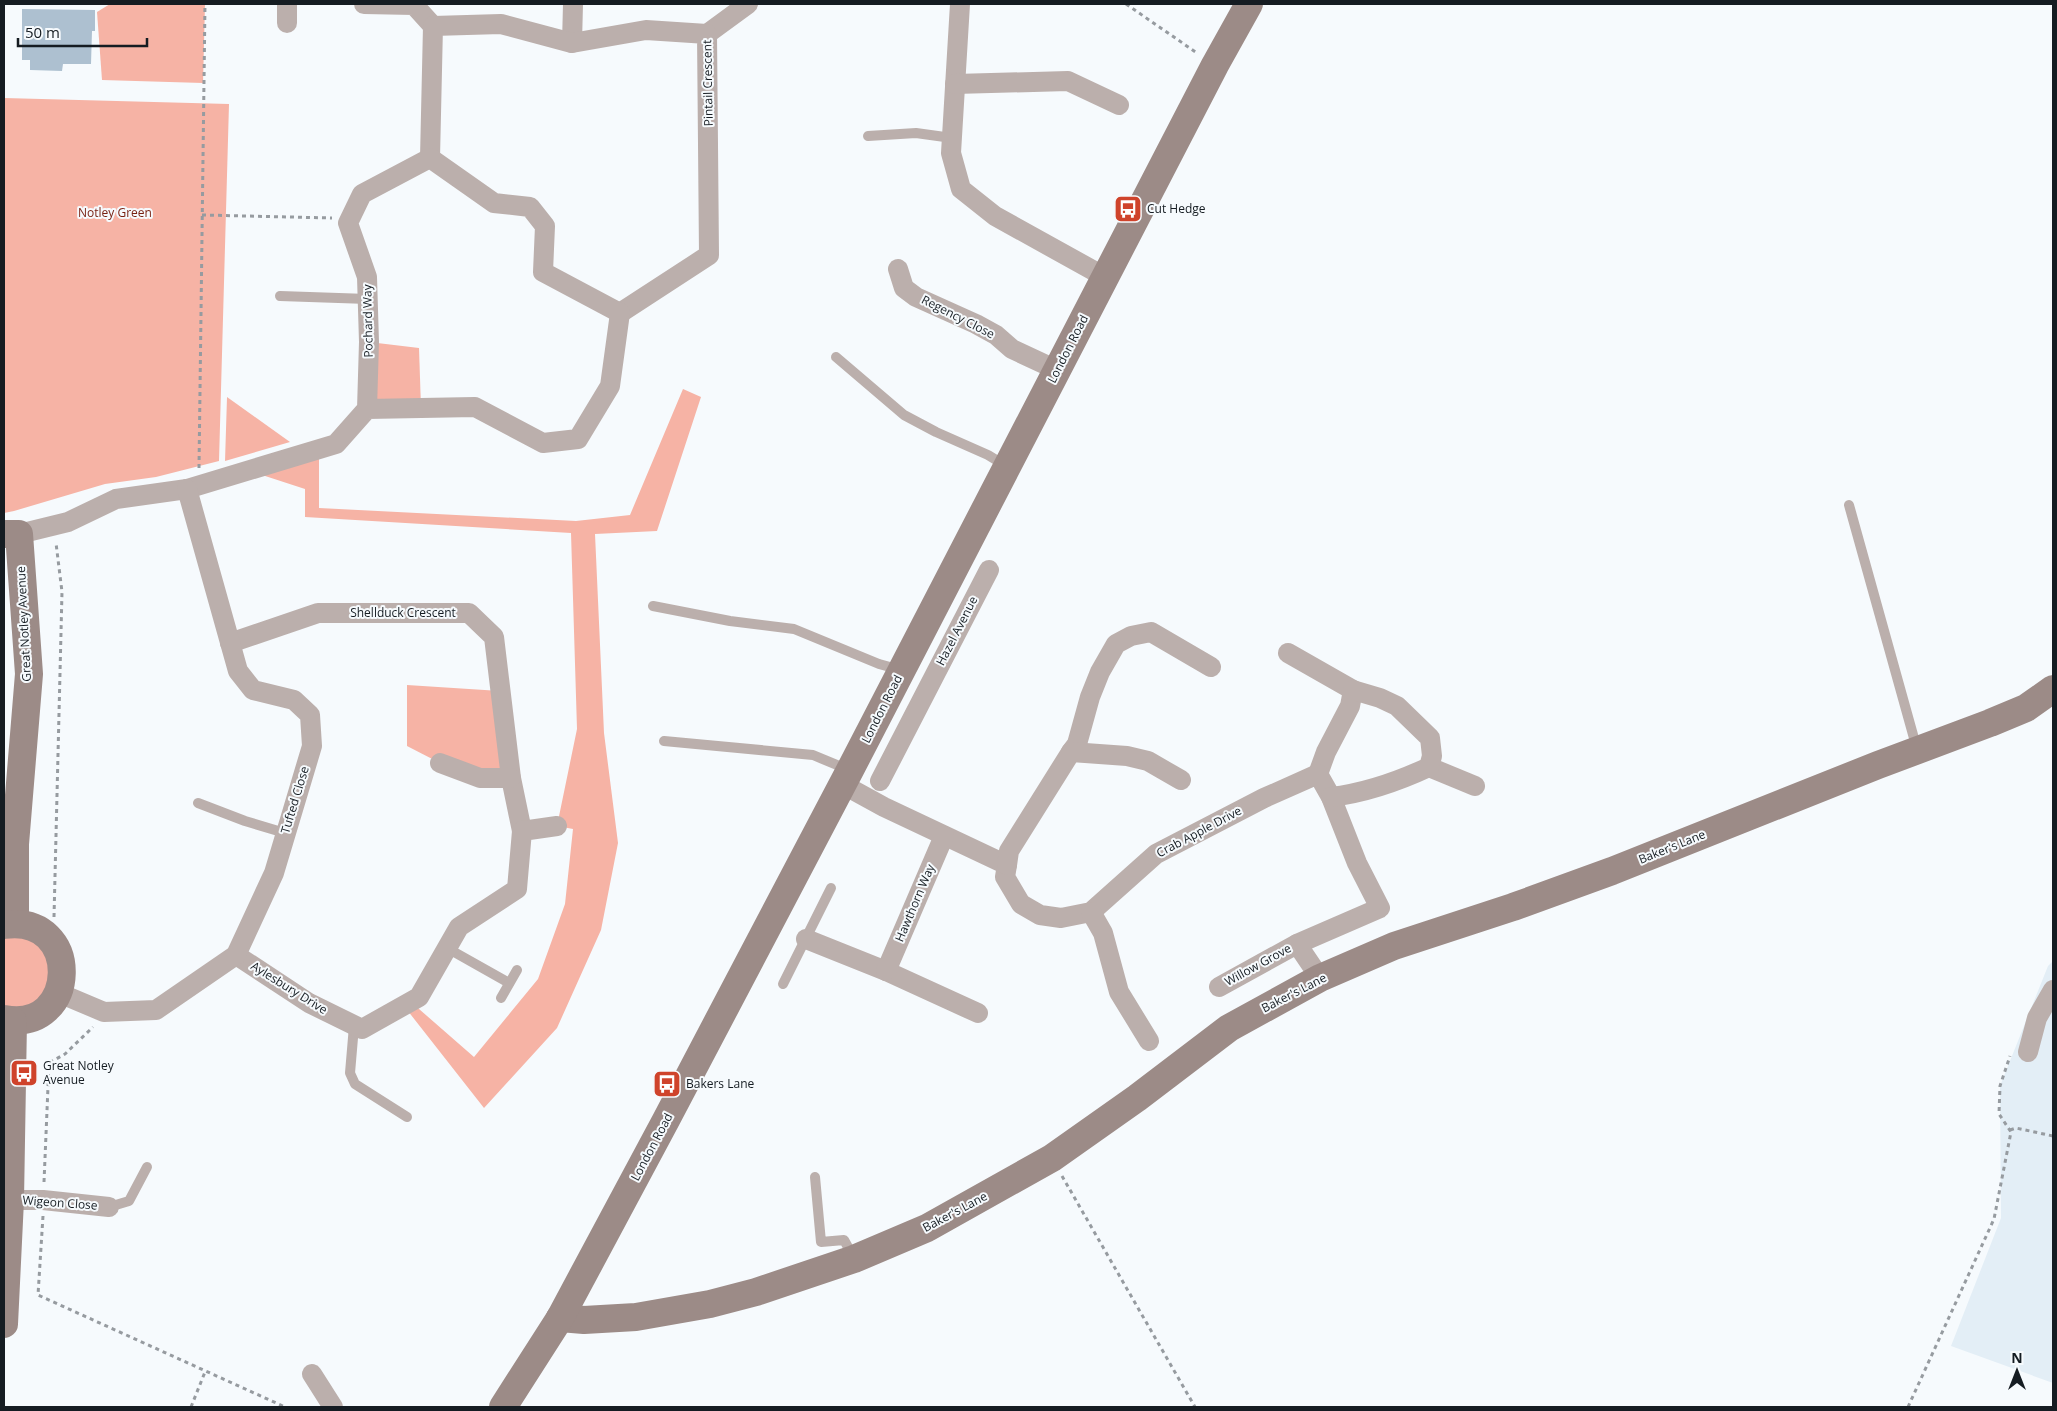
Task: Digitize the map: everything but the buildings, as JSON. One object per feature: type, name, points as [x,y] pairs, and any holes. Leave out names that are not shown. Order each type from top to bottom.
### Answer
[{"type":"street","points":[[364,4],[414,5],[433,26],[430,158]]},
{"type":"street","points":[[572,43],[573,4]]},
{"type":"street","points":[[708,34],[748,4]]},
{"type":"street","points":[[960,4],[951,153],[961,189],[995,216],[1104,277]]},
{"type":"street","name":"London Road","points":[[503,1407],[560,1318],[662,1129],[900,674],[1104,277],[1249,4]]},
{"type":"street","name":"Pintail Crescent","points":[[433,26],[501,24],[572,43],[646,30],[708,34],[709,255],[620,314]]},
{"type":"street","points":[[955,84],[1068,81],[1119,106]]},
{"type":"street","points":[[350,218],[362,194],[430,158]]},
{"type":"street","points":[[11,534],[68,522],[116,499],[187,489],[336,444],[367,409],[475,407],[543,443],[578,439],[610,386],[620,314],[543,272],[545,226],[530,207],[494,203],[430,158]]},
{"type":"street","name":"Pochard Way","points":[[350,218],[348,223],[367,277],[369,342],[367,409]]},
{"type":"street","name":"Regency Close","points":[[898,269],[904,288],[916,296],[976,324],[996,335],[1012,349],[1057,370]]},
{"type":"street","name":"Tufted Close","points":[[187,489],[238,672],[253,690],[294,700],[310,715],[312,746],[274,873],[236,955]]},
{"type":"street","name":"Great Notley Avenue","points":[[11,534],[29,674],[13,764],[15,844],[9,925],[38,930],[51,940],[60,954],[63,968],[59,993]]},
{"type":"street","name":"Hazel Avenue","points":[[880,781],[989,570]]},
{"type":"street","name":"Shellduck Crescent","points":[[230,643],[318,612],[469,612],[494,637],[511,778],[522,832]]},
{"type":"street","points":[[1149,1042],[1120,992],[1103,934],[1091,912],[1061,918],[1040,915],[1022,904],[1004,877],[1009,851],[1077,744],[1090,697],[1100,672],[1116,644],[1131,636],[1151,632],[1211,667]]},
{"type":"street","points":[[1288,653],[1353,690],[1397,706],[1430,738],[1432,756],[1429,767]]},
{"type":"street","points":[[900,674],[926,692]]},
{"type":"street","name":"Baker's Lane","points":[[560,1318],[584,1320],[636,1317],[710,1304],[756,1292],[854,1259],[927,1228],[1052,1158],[1137,1098],[1229,1028],[1320,978],[1394,946],[1513,907],[1612,871],[2026,708],[2053,689]]},
{"type":"street","points":[[1353,690],[1350,706],[1326,752],[1318,774],[1331,797],[1350,795],[1410,776],[1429,767],[1475,786]]},
{"type":"street","points":[[1071,752],[1127,756],[1148,761],[1181,780]]},
{"type":"street","points":[[440,763],[480,778],[511,778]]},
{"type":"street","name":"Crab Apple Drive","points":[[1091,912],[1156,854],[1264,798],[1318,774]]},
{"type":"street","points":[[846,777],[884,807],[1006,865]]},
{"type":"street","name":"Willow Grove","points":[[1219,987],[1297,944],[1380,908],[1357,862],[1331,797]]},
{"type":"street","points":[[354,1026],[362,1029],[419,997],[459,927],[516,889],[522,832],[557,826]]},
{"type":"street","name":"Hawthorn Way","points":[[886,971],[944,836]]},
{"type":"street","points":[[806,939],[886,971],[978,1013]]},
{"type":"street","name":"Willow Grove","points":[[1297,944],[1320,978]]},
{"type":"street","points":[[4,1324],[10,1200],[8,1020],[30,1018],[42,1013],[59,993],[104,1012],[156,1010],[236,955]]},
{"type":"street","name":"Aylesbury Drive","points":[[236,955],[309,1003],[354,1026]]},
{"type":"street","points":[[2029,1046],[2037,1018],[2053,990]]},
{"type":"street","name":"Wigeon Close","points":[[10,1200],[44,1200],[110,1207]]},
{"type":"street","points":[[312,1374],[333,1407]]},
{"type":"lane","points":[[868,136],[916,133],[952,138]]},
{"type":"lane","points":[[280,296],[368,299]]},
{"type":"lane","points":[[836,357],[904,416],[988,454],[1007,467]]},
{"type":"lane","points":[[1849,505],[1918,750]]},
{"type":"lane","points":[[653,606],[730,621],[794,629],[900,674]]},
{"type":"lane","points":[[664,741],[813,755],[846,777]]},
{"type":"lane","points":[[198,803],[244,821],[285,834]]},
{"type":"lane","points":[[783,984],[831,888]]},
{"type":"lane","points":[[447,948],[509,984]]},
{"type":"lane","points":[[501,998],[518,970]]},
{"type":"lane","points":[[354,1026],[350,1073],[355,1084],[407,1117]]},
{"type":"lane","points":[[110,1207],[128,1201],[147,1167]]},
{"type":"lane","points":[[815,1176],[821,1242],[844,1240],[854,1259]]},
{"type":"path","points":[[199,472],[206,4]]},
{"type":"path","points":[[1126,4],[1215,65]]},
{"type":"path","points":[[202,215],[350,218]]},
{"type":"path","points":[[53,526],[62,592],[54,909],[54,917],[58,925]]},
{"type":"path","points":[[104,1012],[96,1024],[65,1054],[49,1063],[38,1295],[285,1407]]},
{"type":"path","points":[[1908,1407],[1994,1219],[2010,1130],[1999,1114],[2000,1086],[2016,1039],[2029,1046]]},
{"type":"path","points":[[2010,1130],[2016,1128],[2053,1136]]},
{"type":"path","points":[[1052,1158],[1195,1407]]},
{"type":"path","points":[[191,1407],[205,1372]]},
{"type":"shaded area","points":[[2053,961],[2053,1383],[1951,1346],[2001,1218],[2000,1086],[2048,966]]},
{"type":"green space","points":[[110,4],[205,4],[203,83],[102,80],[97,12]]},
{"type":"green space","name":"Notley Green","points":[[4,98],[229,104],[219,461],[156,477],[105,484],[4,513]]},
{"type":"green space","points":[[369,342],[419,348],[421,408],[367,409]]},
{"type":"green space","points":[[683,389],[701,397],[657,531],[595,534],[604,733],[618,843],[601,930],[557,1028],[484,1108],[404,1006],[411,1002],[474,1057],[538,979],[565,904],[573,829],[557,826],[577,729],[571,533],[305,517],[305,489],[259,474],[319,455],[319,508],[576,521],[630,515]]},
{"type":"green space","points":[[227,397],[290,442],[225,461]]},
{"type":"green space","points":[[407,685],[500,691],[511,778],[440,763],[407,746]]},
{"type":"green space","points":[[4,929],[48,942],[55,994],[4,1017]]},
{"type":"place","name":"Cut Hedge","points":[[1128,209]]},
{"type":"place","name":"Great Notley Avenue","points":[[24,1073]]},
{"type":"place","name":"Bakers Lane","points":[[667,1084]]}]
